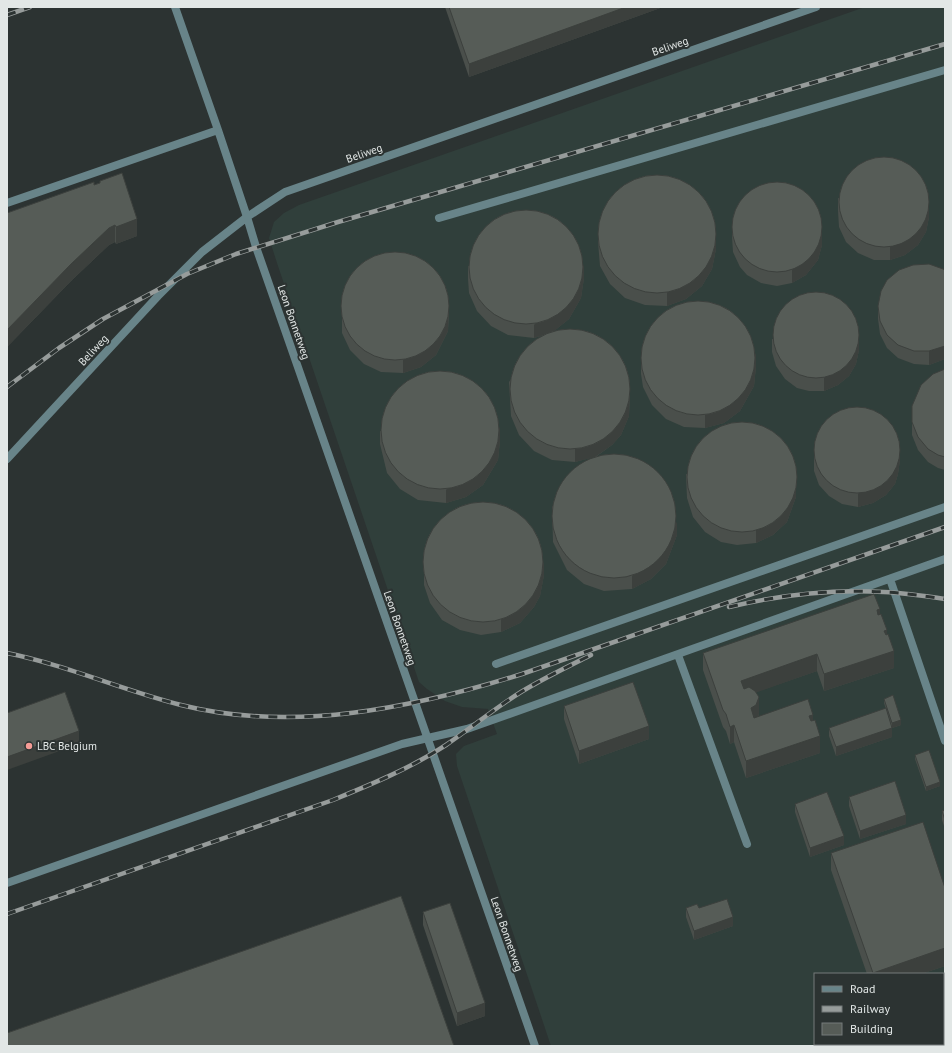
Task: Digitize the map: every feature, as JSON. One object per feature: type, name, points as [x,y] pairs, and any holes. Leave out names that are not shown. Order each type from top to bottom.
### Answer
[{"type":"street","name":"Leon Bonnetweg","points":[[175,7],[427,739],[535,1046]]},
{"type":"street","name":"Beliweg","points":[[7,459],[163,291],[202,252],[247,217],[285,192],[816,7]]},
{"type":"street","points":[[439,218],[945,70]]},
{"type":"street","points":[[7,203],[218,130]]},
{"type":"street","points":[[496,664],[945,508]]},
{"type":"street","points":[[7,883],[402,744],[467,729],[945,559]]},
{"type":"street","points":[[890,578],[945,741]]},
{"type":"street","points":[[678,654],[747,844]]},
{"type":"shaded area","points":[[865,7],[945,7],[945,1046],[551,1046],[457,766],[456,754],[464,746],[497,734],[488,709],[462,707],[445,701],[419,682],[269,238],[274,222],[284,213],[299,205]]},
{"type":"building","points":[[449,7],[626,7],[469,64]]},
{"type":"building","points":[[884,157],[901,160],[916,170],[926,185],[929,202],[926,219],[916,234],[901,244],[884,247],[867,244],[852,234],[842,219],[839,202],[842,185],[852,170],[867,160]]},
{"type":"building","points":[[122,173],[137,219],[109,228],[71,264],[7,330],[7,213],[94,182],[94,185],[100,183],[100,181]]},
{"type":"building","points":[[657,175],[668,176],[680,180],[699,192],[711,211],[715,223],[715,245],[711,257],[699,276],[680,288],[668,292],[657,293],[646,292],[634,288],[615,276],[603,257],[599,245],[598,234],[599,223],[603,211],[615,192],[634,180],[646,176]]},
{"type":"building","points":[[777,182],[794,185],[809,195],[819,210],[822,227],[819,244],[809,259],[794,269],[777,272],[760,269],[745,259],[735,244],[732,227],[735,210],[745,195],[760,185]]},
{"type":"building","points":[[526,210],[548,214],[558,219],[574,235],[579,245],[583,267],[579,289],[574,299],[558,315],[548,320],[526,324],[504,320],[494,315],[478,299],[473,289],[469,267],[473,245],[478,235],[494,219],[504,214]]},
{"type":"building","points":[[395,252],[416,256],[433,268],[445,285],[449,306],[445,327],[433,344],[416,356],[395,360],[374,356],[357,344],[345,327],[341,306],[345,285],[357,268],[374,256]]},
{"type":"building","points":[[929,264],[945,270],[945,346],[929,351],[914,351],[898,345],[887,335],[880,321],[878,306],[881,291],[887,280],[899,270],[913,265]]},
{"type":"building","points":[[816,292],[824,293],[840,299],[852,311],[858,327],[858,343],[852,359],[840,371],[824,377],[816,378],[808,377],[792,371],[780,359],[774,343],[773,335],[774,327],[780,311],[792,299],[808,293]]},
{"type":"building","points":[[698,301],[720,305],[738,318],[751,336],[755,358],[751,380],[738,398],[720,411],[698,415],[676,411],[658,398],[645,380],[641,358],[645,336],[658,318],[676,305]]},
{"type":"building","points":[[570,329],[593,333],[613,346],[626,366],[630,389],[626,412],[613,432],[593,445],[570,449],[547,445],[527,432],[514,412],[510,389],[514,366],[527,346],[547,333]]},
{"type":"building","points":[[945,369],[945,457],[928,449],[918,437],[912,422],[912,406],[921,385],[933,374]]},
{"type":"building","points":[[440,371],[463,375],[482,388],[495,407],[499,430],[495,453],[482,472],[463,485],[440,489],[417,485],[398,472],[385,453],[381,430],[385,407],[398,388],[417,375]]},
{"type":"building","points":[[857,407],[873,410],[881,414],[893,426],[897,434],[900,450],[897,466],[893,474],[881,486],[873,490],[857,493],[841,490],[833,486],[821,474],[817,466],[814,450],[817,434],[821,426],[833,414],[841,410]]},
{"type":"building","points":[[742,422],[753,423],[763,427],[781,438],[792,456],[796,466],[796,488],[792,498],[781,516],[763,527],[753,531],[742,532],[731,531],[721,527],[703,516],[692,498],[688,488],[687,477],[688,466],[692,456],[703,438],[721,427],[731,423]]},
{"type":"building","points":[[614,454],[626,455],[638,459],[658,472],[671,492],[675,504],[675,528],[671,540],[658,560],[638,573],[626,577],[614,578],[602,577],[590,573],[570,560],[557,540],[553,528],[552,516],[553,504],[557,492],[570,472],[590,459],[602,455]]},
{"type":"building","points":[[483,502],[495,503],[506,507],[516,512],[525,520],[533,529],[538,539],[542,550],[542,574],[538,585],[533,595],[525,604],[516,612],[506,617],[495,621],[483,622],[471,621],[460,617],[450,612],[441,604],[433,595],[428,585],[424,574],[423,562],[424,550],[428,539],[433,529],[441,520],[450,512],[460,507],[471,503]]},
{"type":"building","points":[[874,594],[880,609],[877,610],[878,615],[881,614],[887,630],[884,631],[886,635],[888,634],[894,651],[824,674],[817,654],[741,681],[744,689],[749,687],[755,691],[759,697],[756,705],[751,708],[754,718],[808,699],[813,715],[809,716],[811,721],[815,720],[820,736],[746,761],[734,725],[730,727],[726,714],[723,710],[703,653]]},
{"type":"building","points":[[633,682],[649,726],[579,751],[564,706]]},
{"type":"building","points":[[65,692],[79,731],[7,757],[7,713]]},
{"type":"building","points":[[893,695],[901,720],[892,723],[884,699]]},
{"type":"building","points":[[886,708],[892,728],[836,747],[829,728]]},
{"type":"building","points":[[929,750],[940,782],[926,787],[915,755]]},
{"type":"building","points":[[895,781],[906,815],[860,831],[849,797]]},
{"type":"building","points":[[827,792],[844,836],[810,848],[795,804]]},
{"type":"building","points":[[945,810],[945,820],[942,811]]},
{"type":"building","points":[[923,822],[945,888],[945,948],[873,973],[831,853]]},
{"type":"building","points":[[401,896],[454,1046],[7,1046],[7,1033]]},
{"type":"building","points":[[727,899],[733,917],[694,931],[686,908],[697,904],[699,908]]},
{"type":"building","points":[[450,903],[485,1003],[457,1013],[423,912]]},
{"type":"railway","points":[[7,15],[30,7]]},
{"type":"railway","points":[[7,387],[59,348],[103,319],[187,274],[236,254],[338,222],[945,44]]},
{"type":"railway","points":[[7,653],[51,664],[159,699],[223,713],[266,717],[353,713],[439,697],[522,674],[945,527]]},
{"type":"railway","points":[[729,607],[786,596],[845,591],[892,592],[945,599]]},
{"type":"railway","points":[[7,914],[333,800],[377,782],[446,745],[521,692],[591,655]]},
{"type":"place","name":"LBC Belgium","points":[[29,746]]}]
